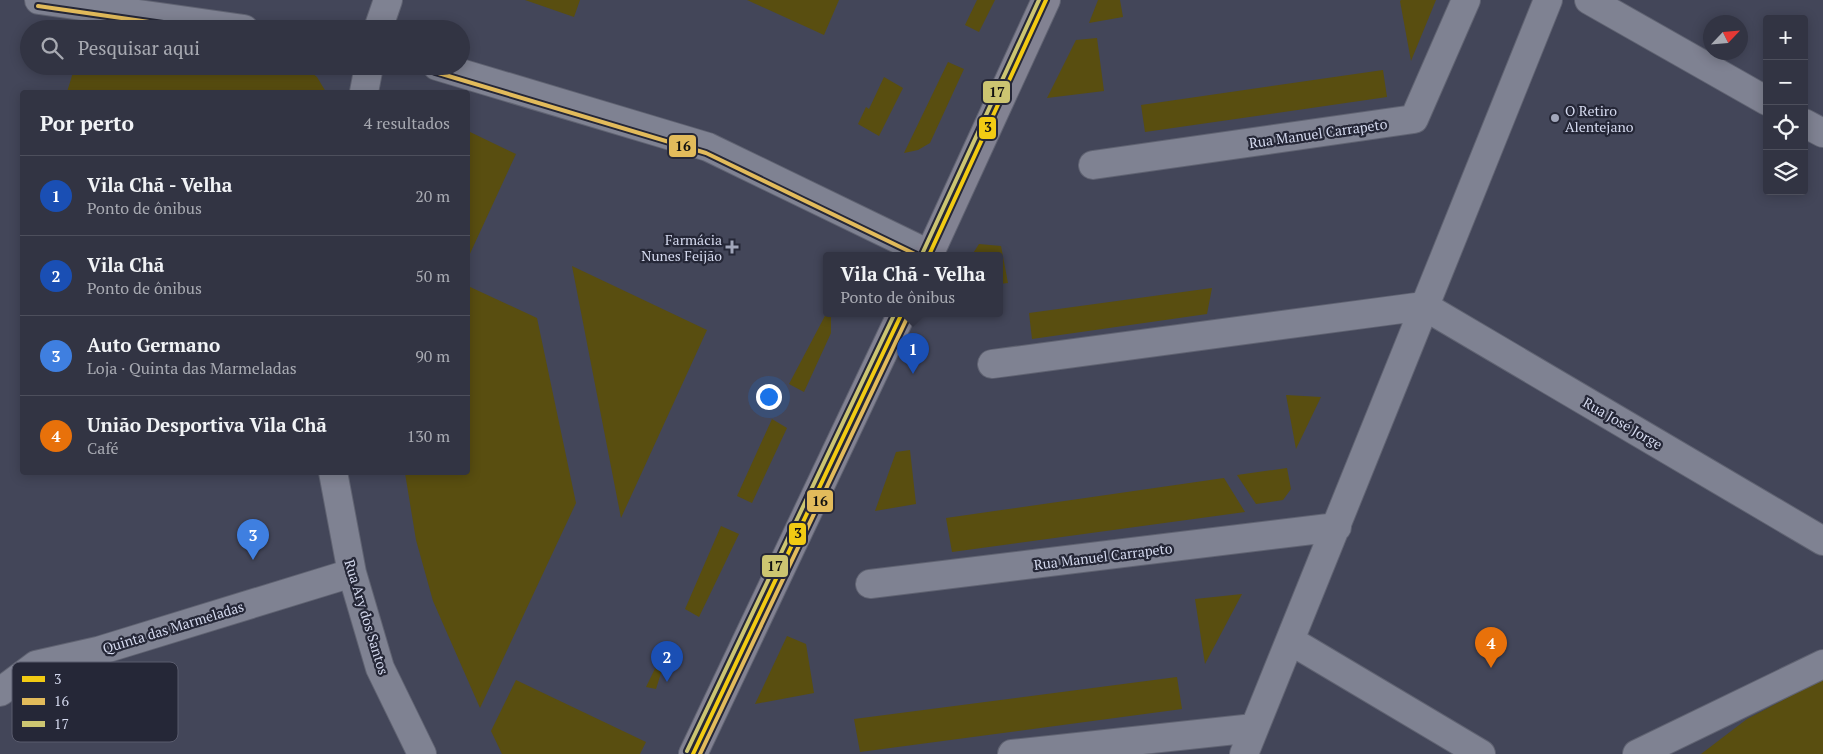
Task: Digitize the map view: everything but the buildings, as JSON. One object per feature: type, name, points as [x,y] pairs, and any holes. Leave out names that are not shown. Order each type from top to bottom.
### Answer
[{"type":"main road","points":[[930,252],[1046,0]]},
{"type":"main road","points":[[693,754],[900,317]]},
{"type":"street","points":[[40,0],[181,20]]},
{"type":"street","points":[[381,20],[388,0]]},
{"type":"street","name":"Rua Manuel Carrapeto","points":[[1093,165],[1414,119],[1466,0]]},
{"type":"street","points":[[1244,754],[1548,0]]},
{"type":"street","points":[[1589,0],[1763,99]]},
{"type":"street","points":[[364,90],[367,75]]},
{"type":"street","points":[[467,75],[708,147],[923,252]]},
{"type":"street","points":[[1808,125],[1823,133]]},
{"type":"street","points":[[992,364],[1424,306]]},
{"type":"street","name":"Rua José Jorge","points":[[1424,306],[1823,540]]},
{"type":"street","name":"Rua Ary dos Santos","points":[[334,475],[352,573],[380,668],[422,754]]},
{"type":"street","name":"Rua Manuel Carrapeto","points":[[870,584],[1337,527]]},
{"type":"street","name":"Quinta das Marmeladas","points":[[49,662],[98,651],[352,573]]},
{"type":"street","points":[[1291,641],[1481,754]]},
{"type":"street","points":[[1638,754],[1823,664]]},
{"type":"street","name":"Quinta das Marmeladas","points":[[0,692],[12,683]]},
{"type":"street","points":[[1012,754],[1254,728]]},
{"type":"shaded area","points":[[525,0],[580,0],[574,17]]},
{"type":"shaded area","points":[[747,0],[839,0],[824,35]]},
{"type":"shaded area","points":[[977,0],[995,0],[979,32],[965,25]]},
{"type":"shaded area","points":[[1098,0],[1120,0],[1123,17],[1089,23]]},
{"type":"shaded area","points":[[1436,0],[1411,61],[1400,1]]},
{"type":"shaded area","points":[[1097,38],[1104,91],[1047,98],[1076,40]]},
{"type":"shaded area","points":[[948,62],[964,69],[930,143],[918,150],[904,153]]},
{"type":"shaded area","points":[[1383,70],[1387,97],[1145,132],[1141,105]]},
{"type":"shaded area","points":[[72,75],[314,75],[325,90],[68,90]]},
{"type":"shaded area","points":[[884,77],[903,88],[879,136],[858,124],[866,107],[869,109]]},
{"type":"shaded area","points":[[470,132],[516,154],[470,254]]},
{"type":"shaded area","points":[[979,244],[1001,246],[1002,252],[974,252]]},
{"type":"shaded area","points":[[1003,257],[1008,283],[1003,284]]},
{"type":"shaded area","points":[[572,266],[707,330],[621,518]]},
{"type":"shaded area","points":[[470,287],[537,318],[576,503],[480,708],[433,601],[416,540],[405,475],[470,475]]},
{"type":"shaded area","points":[[1212,288],[1207,314],[1032,339],[1029,313]]},
{"type":"shaded area","points":[[824,317],[831,317],[831,333],[804,392],[789,384]]},
{"type":"shaded area","points":[[1286,395],[1321,397],[1296,449]]},
{"type":"shaded area","points":[[772,419],[787,428],[752,503],[737,496]]},
{"type":"shaded area","points":[[910,450],[916,504],[875,511],[896,452]]},
{"type":"shaded area","points":[[1287,468],[1291,489],[1283,500],[1256,504],[1237,475]]},
{"type":"shaded area","points":[[1224,478],[1245,512],[952,552],[946,518]]},
{"type":"shaded area","points":[[721,526],[739,534],[699,617],[685,609]]},
{"type":"shaded area","points":[[1242,594],[1205,664],[1195,599]]},
{"type":"shaded area","points":[[787,636],[806,644],[814,693],[755,704]]},
{"type":"shaded area","points":[[668,642],[680,649],[669,672],[662,670],[656,689],[646,687]]},
{"type":"shaded area","points":[[1177,677],[1182,709],[860,752],[854,719]]},
{"type":"shaded area","points":[[1823,679],[1823,754],[1701,754],[1747,719]]},
{"type":"shaded area","points":[[516,680],[646,742],[640,754],[502,754],[491,731]]},
{"type":"transit line","name":"17","points":[[923,252],[1039,0]]},
{"type":"transit line","name":"3","points":[[930,252],[1046,0]]},
{"type":"transit line","name":"16","points":[[38,6],[135,20]]},
{"type":"transit line","name":"16","points":[[445,75],[706,153],[911,252]]},
{"type":"transit line","name":"17","points":[[687,751],[893,317]]},
{"type":"transit line","name":"3","points":[[693,754],[900,317]]},
{"type":"transit line","name":"16","points":[[700,754],[908,317]]},
{"type":"place","name":"O Retiro Alentejano","points":[[1555,118]]},
{"type":"place","name":"Farmácia Nunes Feijão","points":[[732,247]]},
{"type":"place","name":"Vila Chã - Velha","points":[[913,374]]},
{"type":"place","name":"Auto Germano","points":[[253,560]]},
{"type":"place","name":"União Desportiva Vila Chã","points":[[1491,668]]},
{"type":"place","name":"Vila Chã","points":[[667,682]]}]
